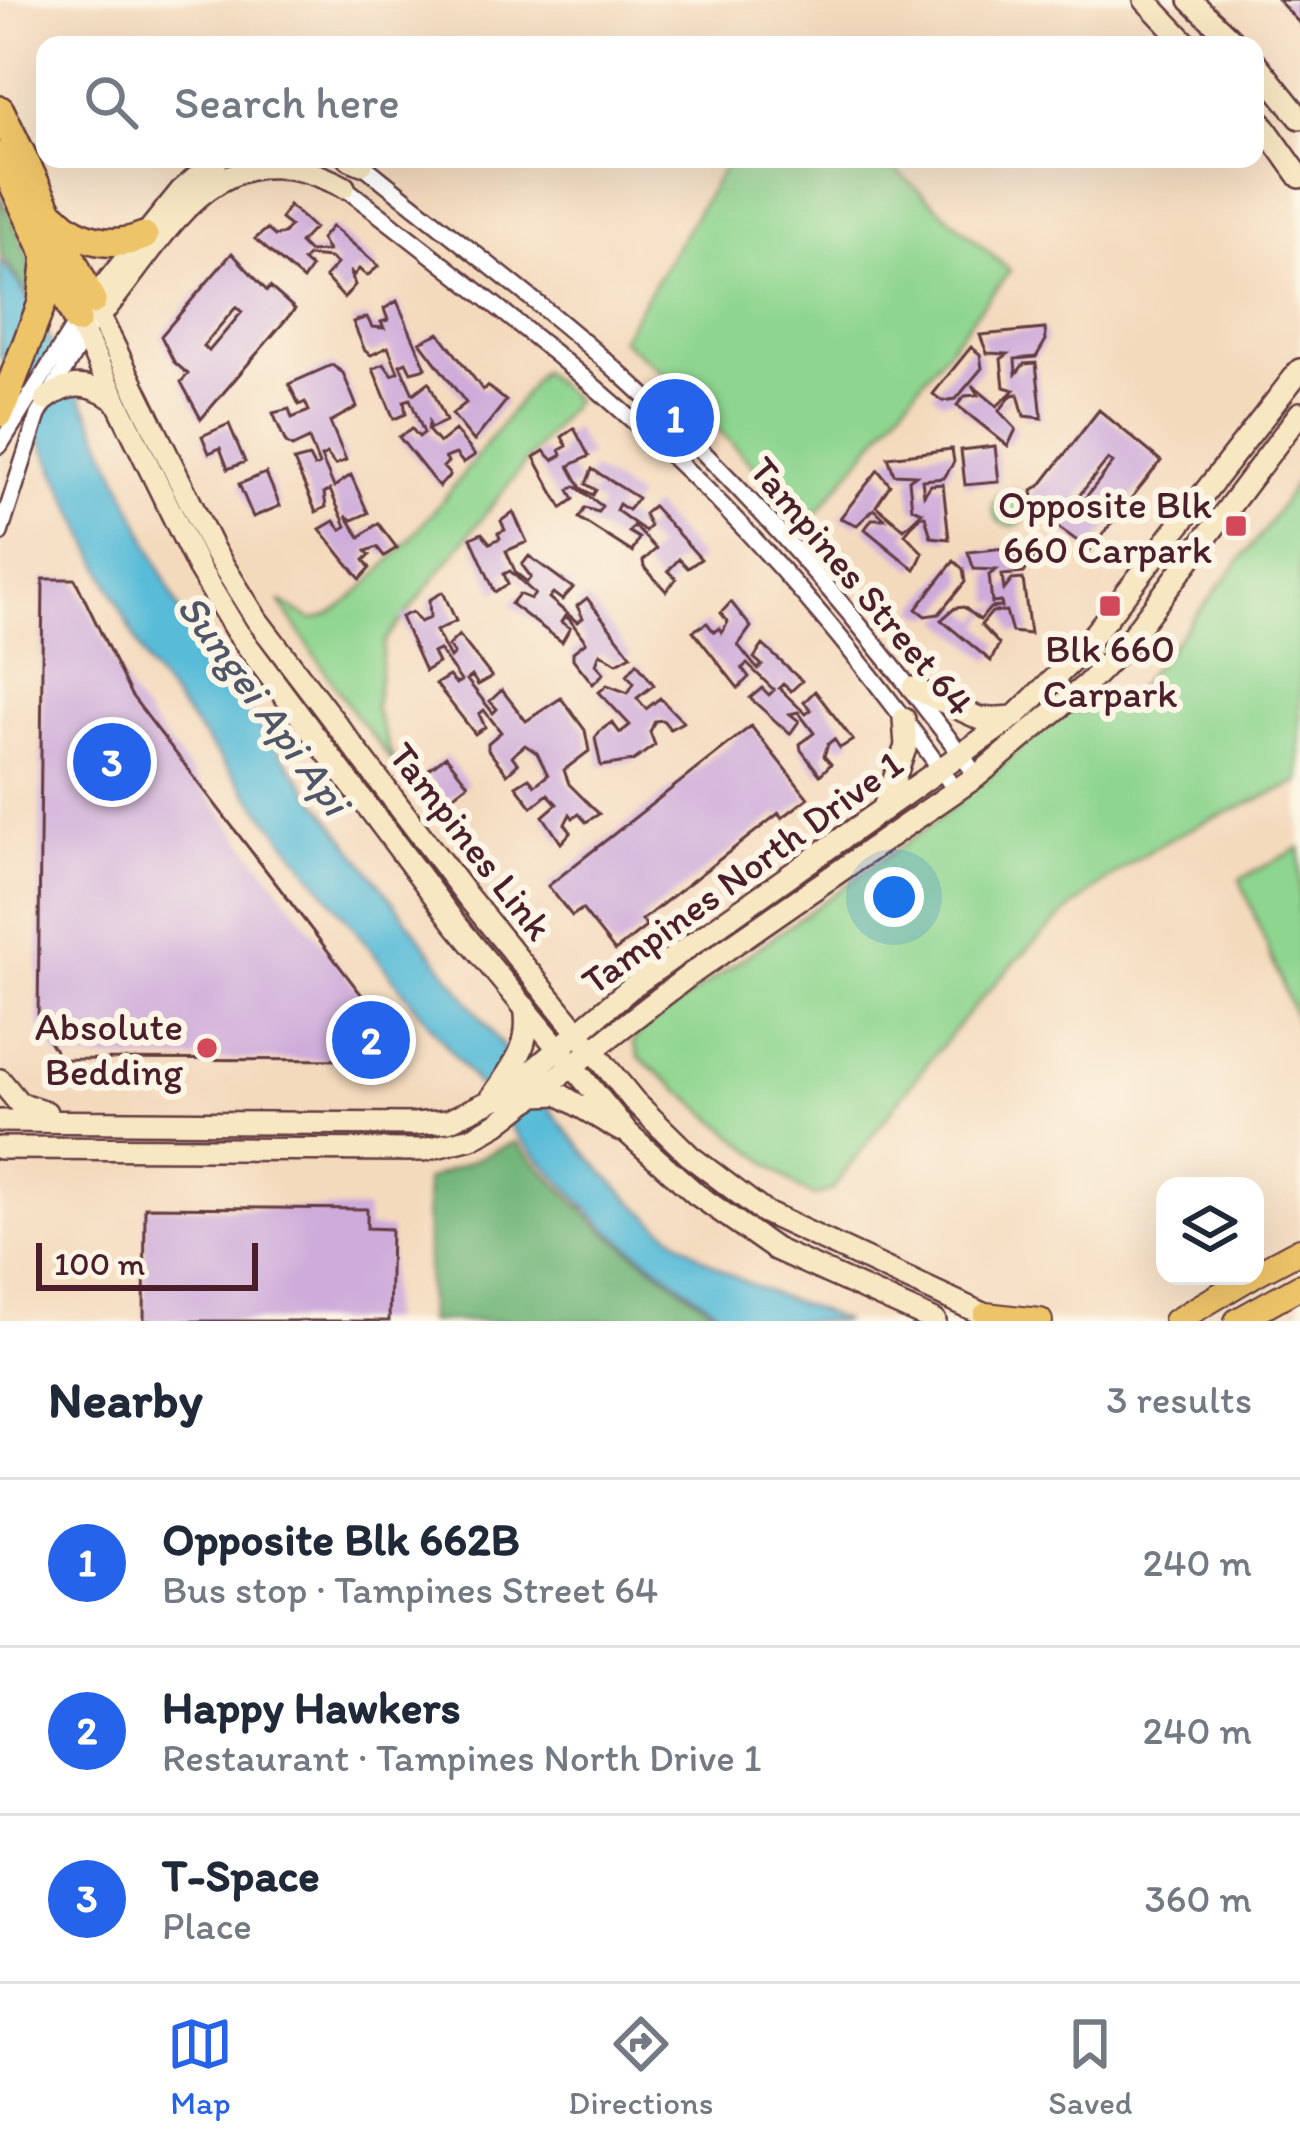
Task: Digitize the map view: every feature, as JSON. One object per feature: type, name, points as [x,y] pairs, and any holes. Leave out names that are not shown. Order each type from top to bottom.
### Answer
[{"type":"highway","points":[[0,110],[48,210],[82,322]]},
{"type":"highway","points":[[0,156],[82,322]]},
{"type":"highway","points":[[48,210],[68,231],[106,244],[144,236]]},
{"type":"highway","points":[[9,406],[42,303],[46,253]]},
{"type":"main road","points":[[1264,1269],[1300,1250]]},
{"type":"main road","points":[[1176,1321],[1236,1285]]},
{"type":"main road","points":[[1238,1321],[1300,1286]]},
{"type":"main road","points":[[992,1318],[1040,1321]]},
{"type":"street","points":[[1145,0],[1179,36]]},
{"type":"street","points":[[1190,0],[1228,36]]},
{"type":"street","points":[[1264,73],[1300,118]]},
{"type":"street","points":[[1264,127],[1300,177]]},
{"type":"street","points":[[0,533],[29,436],[82,322],[181,191],[219,168]]},
{"type":"street","points":[[0,445],[9,406],[219,168]]},
{"type":"street","points":[[308,168],[344,187]]},
{"type":"street","name":"Tampines Street 64","points":[[363,168],[641,393],[773,526],[913,688],[977,776]]},
{"type":"street","name":"Tampines Street 64","points":[[344,187],[524,328],[706,490],[803,595],[956,791]]},
{"type":"street","name":"Tampines Link","points":[[82,322],[114,399],[197,567],[237,632],[396,847],[525,1006],[661,1130],[764,1212],[992,1318]]},
{"type":"street","name":"Tampines Link","points":[[82,322],[230,577],[576,1052],[628,1133],[696,1194],[775,1249],[935,1321]]},
{"type":"street","name":"Tampines North Drive 1","points":[[0,1148],[424,1150],[460,1142],[496,1124],[536,1095],[633,986],[1014,718],[1077,656],[1300,370]]},
{"type":"street","points":[[45,400],[58,389],[80,384],[114,399]]},
{"type":"street","name":"Tampines North Drive 1","points":[[0,1121],[397,1123],[448,1121],[485,1106],[576,1052],[956,791],[1086,685],[1125,645],[1300,412]]},
{"type":"street","points":[[230,577],[225,597],[237,632]]},
{"type":"street","points":[[913,688],[981,719],[1014,718]]},
{"type":"street","points":[[882,811],[906,746],[904,719]]},
{"type":"street","points":[[485,1106],[524,1051],[525,1006]]},
{"type":"street","points":[[0,1080],[19,1103],[77,1118]]},
{"type":"street","points":[[536,1095],[560,1094],[628,1133]]},
{"type":"street","points":[[386,1150],[397,1123]]},
{"type":"street","points":[[0,1167],[37,1149]]},
{"type":"green space","points":[[724,168],[893,168],[1010,271],[809,523],[714,425],[700,403],[621,339]]},
{"type":"green space","points":[[0,194],[36,271],[32,298],[0,253]]},
{"type":"green space","points":[[541,371],[575,400],[384,642],[375,708],[395,765],[350,708],[279,601],[312,620],[335,610],[365,586],[432,512]]},
{"type":"green space","points":[[1300,475],[1300,782],[1182,833],[1129,864],[1080,901],[988,991],[832,1190],[815,1196],[798,1188],[639,1057],[633,1042],[642,1030],[934,823],[1060,713],[1123,705],[1264,531]]},
{"type":"green space","points":[[1011,490],[1024,495],[1029,508],[1024,521],[1011,526],[998,521],[993,508],[998,495]]},
{"type":"green space","points":[[1300,848],[1300,1029],[1240,879]]},
{"type":"green space","points":[[515,1142],[603,1230],[726,1321],[428,1321],[426,1180]]},
{"type":"water","points":[[0,260],[20,285],[92,419],[189,632],[565,1129],[638,1207],[701,1257],[753,1285],[844,1321],[730,1321],[607,1229],[521,1140],[149,668],[0,355]]},
{"type":"building","points":[[1278,0],[1300,0],[1300,24]]},
{"type":"building","points":[[289,205],[314,228],[300,243],[309,252],[328,251],[321,239],[332,226],[379,266],[367,276],[359,269],[354,275],[350,271],[355,285],[344,298],[325,277],[337,264],[330,258],[308,256],[303,261],[311,268],[303,280],[255,239],[267,229],[275,236],[284,234],[290,226],[281,219]]},
{"type":"building","points":[[232,253],[267,291],[270,287],[295,309],[201,419],[181,382],[188,374],[174,362],[161,336]],"holes":[[[236,307],[242,312],[209,351],[203,346]]]},
{"type":"building","points":[[397,301],[426,368],[411,372],[406,362],[400,365],[413,394],[429,382],[446,421],[431,428],[429,423],[428,430],[439,443],[455,430],[475,455],[463,463],[456,454],[445,458],[448,462],[443,467],[450,475],[439,487],[399,437],[412,429],[419,437],[424,433],[410,399],[404,401],[406,414],[394,419],[373,369],[384,364],[392,375],[398,372],[388,347],[371,355],[365,351],[353,322],[367,317],[372,327],[384,328],[381,322],[388,320],[384,309]]},
{"type":"building","points":[[1045,329],[1046,340],[1036,357],[1015,359],[1016,374],[1024,364],[1036,363],[1042,418],[1024,416],[1018,394],[1012,395],[999,411],[1016,429],[1008,446],[957,405],[965,396],[978,395],[972,385],[997,406],[1014,390],[1004,387],[1001,359],[1008,354],[987,353],[980,335]]},
{"type":"building","points":[[439,333],[483,390],[488,386],[506,401],[474,441],[452,414],[466,403],[420,342]]},
{"type":"building","points":[[971,347],[980,354],[982,368],[956,399],[942,401],[933,394]]},
{"type":"building","points":[[332,365],[343,373],[357,407],[330,422],[346,460],[335,465],[327,454],[321,457],[334,487],[351,475],[368,513],[352,520],[346,516],[360,537],[378,523],[397,548],[384,556],[377,547],[366,551],[370,555],[364,560],[370,568],[360,579],[320,529],[334,521],[341,530],[346,526],[330,490],[324,493],[326,507],[316,512],[294,461],[309,457],[314,467],[319,465],[309,439],[292,447],[286,443],[273,413],[289,409],[292,418],[309,411],[305,402],[299,405],[289,384]]},
{"type":"building","points":[[1099,410],[1161,461],[1090,550],[1034,510],[1032,490]],"holes":[[[1108,459],[1113,463],[1083,501],[1078,497]]]},
{"type":"building","points":[[229,424],[245,462],[228,469],[220,448],[209,453],[202,436]]},
{"type":"building","points":[[574,428],[589,456],[569,466],[581,488],[593,495],[596,490],[586,484],[592,469],[638,498],[628,510],[619,504],[616,510],[645,531],[650,526],[644,514],[653,506],[701,559],[688,568],[679,559],[668,571],[676,579],[666,591],[644,567],[643,561],[656,549],[638,530],[633,526],[629,532],[639,538],[632,552],[579,518],[585,508],[598,512],[602,506],[575,486],[569,490],[574,499],[562,508],[549,485],[534,457],[544,451],[553,460],[562,455],[560,450],[567,446],[562,437]]},
{"type":"building","points":[[995,446],[999,482],[965,485],[961,450]]},
{"type":"building","points":[[952,449],[954,462],[944,478],[922,480],[924,495],[931,485],[943,484],[949,539],[931,537],[925,516],[920,516],[905,534],[923,553],[915,570],[865,529],[872,519],[885,519],[874,509],[857,525],[840,518],[878,470],[890,485],[876,506],[904,529],[922,512],[912,508],[909,480],[916,475],[894,474],[888,457]]},
{"type":"building","points":[[266,473],[280,506],[253,517],[239,484]]},
{"type":"building","points":[[513,512],[527,542],[506,551],[516,573],[527,582],[531,577],[522,565],[529,556],[573,588],[562,600],[553,593],[549,598],[577,622],[583,618],[577,606],[587,598],[631,655],[617,663],[600,653],[596,664],[604,673],[593,684],[573,659],[573,652],[586,642],[570,620],[565,616],[561,622],[570,628],[562,642],[511,604],[519,594],[531,599],[535,594],[510,571],[504,574],[508,584],[495,592],[471,538],[482,533],[490,543],[500,538],[498,533],[505,530],[501,521]]},
{"type":"building","points":[[1033,545],[1034,557],[1024,573],[1002,575],[1004,590],[1012,580],[1023,579],[1030,634],[1012,632],[1006,611],[992,612],[981,625],[999,644],[991,661],[941,620],[955,608],[964,607],[980,620],[990,608],[1002,607],[1001,602],[992,603],[989,575],[996,570],[974,569],[968,552]]},
{"type":"building","points":[[954,561],[963,569],[965,582],[939,614],[925,616],[916,609]]},
{"type":"building","points":[[43,579],[75,579],[131,695],[391,1033],[394,1048],[386,1060],[60,1059],[38,1022]]},
{"type":"building","points":[[443,592],[456,621],[436,631],[450,658],[454,654],[448,646],[459,635],[492,677],[478,685],[472,676],[467,680],[493,713],[497,709],[490,701],[502,690],[526,721],[561,698],[585,730],[589,751],[564,770],[569,784],[599,814],[586,822],[579,814],[573,818],[570,814],[565,824],[571,832],[561,843],[543,816],[557,804],[548,794],[532,807],[516,786],[529,778],[535,785],[548,775],[537,753],[525,745],[512,756],[518,764],[507,774],[488,750],[488,743],[501,732],[484,710],[479,714],[485,727],[475,734],[436,684],[449,676],[456,684],[461,681],[439,650],[433,653],[438,663],[425,671],[401,617],[412,612],[420,622],[430,618],[429,600]]},
{"type":"building","points":[[731,602],[751,627],[738,645],[754,665],[758,669],[762,665],[754,658],[763,645],[802,681],[791,691],[783,684],[779,688],[806,714],[811,710],[804,702],[815,691],[853,740],[840,748],[834,739],[828,744],[824,756],[831,764],[820,775],[801,750],[800,744],[814,733],[798,712],[790,714],[799,721],[790,734],[750,698],[762,688],[769,695],[774,690],[747,664],[742,668],[749,677],[738,688],[693,631],[707,623],[714,632],[719,628],[722,633],[728,622],[721,613]]},
{"type":"building","points":[[637,663],[654,685],[637,698],[646,709],[660,698],[683,722],[670,729],[663,720],[655,721],[650,732],[655,745],[633,761],[601,766],[595,738],[612,722],[620,733],[630,725],[599,692],[607,685],[628,693],[634,683],[627,675]]},
{"type":"building","points":[[751,726],[808,798],[782,818],[779,813],[642,920],[647,926],[615,951],[582,909],[572,916],[548,886]]},
{"type":"building","points":[[446,756],[468,784],[446,801],[424,773]]},
{"type":"building","points":[[145,1207],[367,1209],[367,1228],[391,1229],[389,1321],[144,1321]]},
{"type":"place","name":"Opposite Blk 662B","points":[[675,418]]},
{"type":"place","name":"Opposite Blk 660 Carpark","points":[[1236,526]]},
{"type":"place","name":"Blk 660 Carpark","points":[[1110,606]]},
{"type":"place","name":"T-Space","points":[[112,762]]},
{"type":"place","name":"Happy Hawkers","points":[[371,1040]]},
{"type":"place","name":"Absolute Bedding","points":[[207,1048]]},
{"type":"water label","name":"Sungei Api Api","points":[[264,704]]}]
